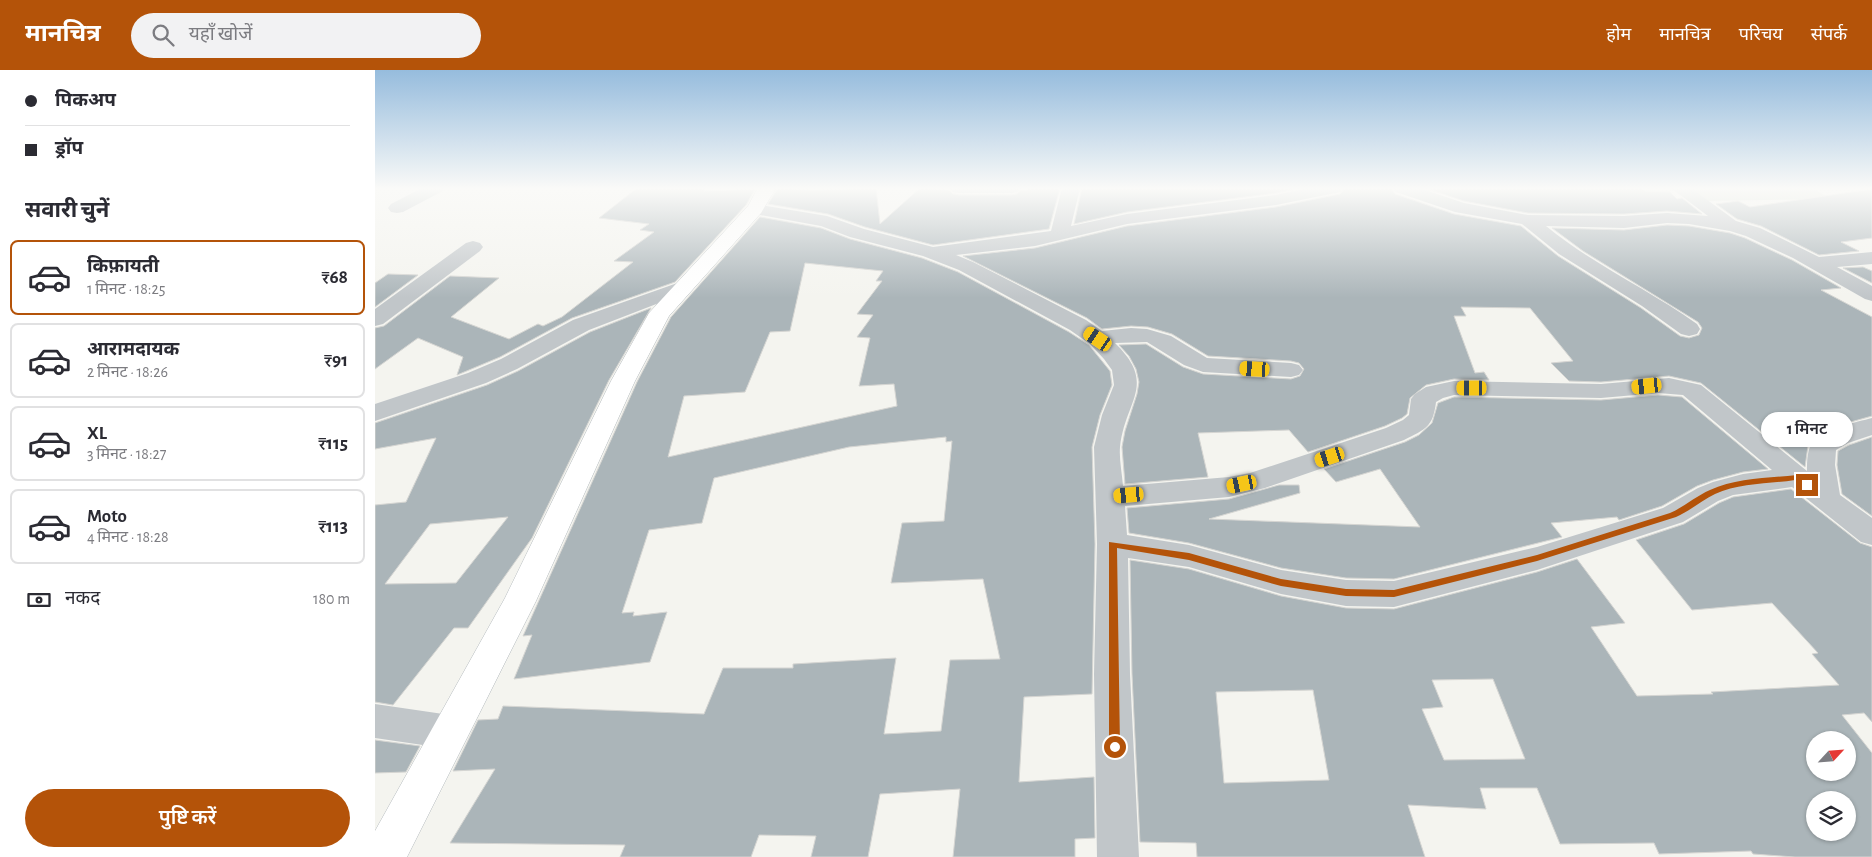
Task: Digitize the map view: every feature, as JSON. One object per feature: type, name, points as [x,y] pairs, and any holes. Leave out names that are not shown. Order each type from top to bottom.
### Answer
[{"type":"street","points":[[384,857],[520,600],[628,372],[660,313],[738,225]]},
{"type":"street","points":[[833,225],[930,252],[966,266],[1077,325],[1098,339],[1113,354],[1124,370],[1126,385],[1115,415],[1107,447],[1112,544],[1112,674],[1118,857]]},
{"type":"street","points":[[1060,234],[1062,225]]},
{"type":"street","points":[[930,252],[1001,244],[1101,225]]},
{"type":"street","points":[[1533,225],[1548,238],[1655,304],[1689,329]]},
{"type":"street","points":[[1725,225],[1773,241],[1872,295]]},
{"type":"street","points":[[375,319],[473,247]]},
{"type":"street","points":[[1815,263],[1872,258]]},
{"type":"street","points":[[375,414],[477,378],[509,364],[581,325],[683,287]]},
{"type":"street","points":[[1098,339],[1125,335],[1147,335],[1165,342],[1190,360],[1203,365],[1291,370]]},
{"type":"street","points":[[1109,497],[1229,487],[1255,481],[1395,434],[1421,418],[1424,399],[1435,392],[1454,388],[1565,391],[1603,390],[1661,384],[1681,386],[1692,390],[1708,401],[1797,477],[1872,534]]},
{"type":"street","points":[[1827,500],[1820,470],[1821,454],[1824,445],[1839,437],[1872,426]]},
{"type":"street","points":[[1112,544],[1189,556],[1281,582],[1346,593],[1394,594],[1537,558],[1673,515],[1688,508],[1712,492],[1731,486],[1797,477]]},
{"type":"street","points":[[375,721],[450,732]]},
{"type":"building","points":[[648,225],[728,225],[675,282],[572,318],[500,357],[457,375],[463,357],[418,338],[375,369],[375,328],[384,326],[450,276],[499,278],[451,317],[509,339],[538,324],[543,326],[562,317],[633,262],[614,261],[654,232],[640,230]]},
{"type":"building","points":[[753,225],[803,225],[821,228],[850,239],[922,258],[958,272],[1069,332],[1089,345],[1110,371],[1112,385],[1100,415],[1092,447],[1095,544],[1092,694],[1024,697],[1019,782],[1094,777],[1095,838],[1075,839],[1075,857],[953,857],[960,789],[880,794],[868,857],[811,857],[816,836],[759,835],[751,857],[620,857],[625,845],[450,843],[495,769],[453,771],[478,720],[498,719],[503,706],[704,714],[723,668],[793,668],[793,664],[896,658],[884,734],[941,731],[950,660],[1000,659],[983,579],[891,583],[902,523],[944,521],[952,441],[946,442],[946,437],[849,447],[714,478],[702,523],[649,530],[622,613],[634,612],[633,616],[667,612],[650,662],[514,679],[532,635],[523,636],[637,382],[671,317]],"holes":[[[805,263],[883,271],[876,281],[882,281],[857,314],[873,315],[857,337],[870,338],[859,386],[894,384],[897,406],[668,457],[684,396],[745,392],[770,332],[790,331]]]},
{"type":"building","points":[[859,225],[1050,225],[1049,229],[933,245]]},
{"type":"building","points":[[1667,225],[1689,226],[1730,233],[1792,260],[1841,288],[1821,290],[1872,317],[1872,416],[1840,425],[1817,435],[1808,446],[1805,467],[1701,383],[1669,376],[1601,382],[1569,381],[1551,363],[1573,361],[1530,308],[1461,307],[1466,316],[1454,316],[1475,373],[1484,372],[1489,380],[1454,379],[1426,385],[1410,398],[1407,414],[1402,418],[1385,426],[1308,452],[1289,430],[1198,433],[1208,477],[1125,484],[1122,447],[1139,382],[1136,369],[1129,356],[1119,345],[1146,344],[1183,367],[1203,374],[1291,379],[1300,376],[1304,369],[1299,363],[1291,361],[1208,356],[1172,334],[1148,327],[1131,326],[1102,329],[1087,318],[963,256],[1035,248],[1127,226],[1521,226],[1558,256],[1641,308],[1680,336],[1689,338],[1699,335],[1702,328],[1698,322],[1583,251],[1552,228],[1624,230]]},
{"type":"building","points":[[1757,225],[1872,225],[1872,238],[1841,242],[1859,251],[1819,255]]},
{"type":"building","points":[[1863,267],[1872,271],[1872,283],[1843,268]]},
{"type":"building","points":[[388,274],[418,275],[375,307],[375,283]]},
{"type":"building","points":[[651,308],[609,380],[532,538],[468,628],[454,628],[393,705],[375,702],[375,505],[406,502],[436,438],[375,449],[375,423],[487,385],[518,371],[590,332]],"holes":[[[508,517],[456,583],[385,584],[430,524]]]},
{"type":"building","points":[[1658,395],[1682,397],[1768,469],[1743,472],[1713,480],[1697,486],[1662,506],[1619,520],[1617,517],[1551,523],[1562,537],[1394,579],[1346,578],[1281,568],[1189,543],[1129,533],[1127,508],[1229,499],[1279,485],[1299,485],[1300,493],[1209,519],[1420,527],[1380,469],[1336,482],[1324,469],[1405,442],[1419,435],[1432,423],[1438,403],[1454,397],[1601,400]]},
{"type":"building","points":[[1872,437],[1872,516],[1842,494],[1837,465],[1838,451]]},
{"type":"building","points":[[1791,489],[1860,543],[1872,547],[1872,722],[1864,713],[1842,715],[1855,731],[1806,731],[1806,781],[1856,781],[1856,733],[1872,753],[1872,857],[1795,857],[1753,854],[1751,851],[1659,854],[1654,843],[1560,844],[1537,788],[1480,788],[1486,809],[1408,805],[1425,857],[1197,857],[1196,843],[1140,842],[1132,674],[1130,560],[1189,569],[1281,596],[1346,608],[1394,609],[1537,572],[1577,559],[1625,623],[1591,627],[1637,696],[1713,694],[1711,692],[1839,685],[1812,654],[1818,653],[1772,603],[1692,610],[1636,540],[1684,524],[1719,503],[1733,497]],"holes":[[[1493,679],[1525,759],[1444,760],[1422,709],[1443,707],[1432,680]],[[1313,690],[1329,780],[1224,783],[1216,692]]]},
{"type":"building","points":[[375,740],[420,746],[406,772],[375,773]]},
{"type":"route","points":[[1115,747],[1112,674],[1112,544],[1189,556],[1281,582],[1346,593],[1394,594],[1537,558],[1673,515],[1688,508],[1712,492],[1731,486],[1797,477],[1807,485]]}]
